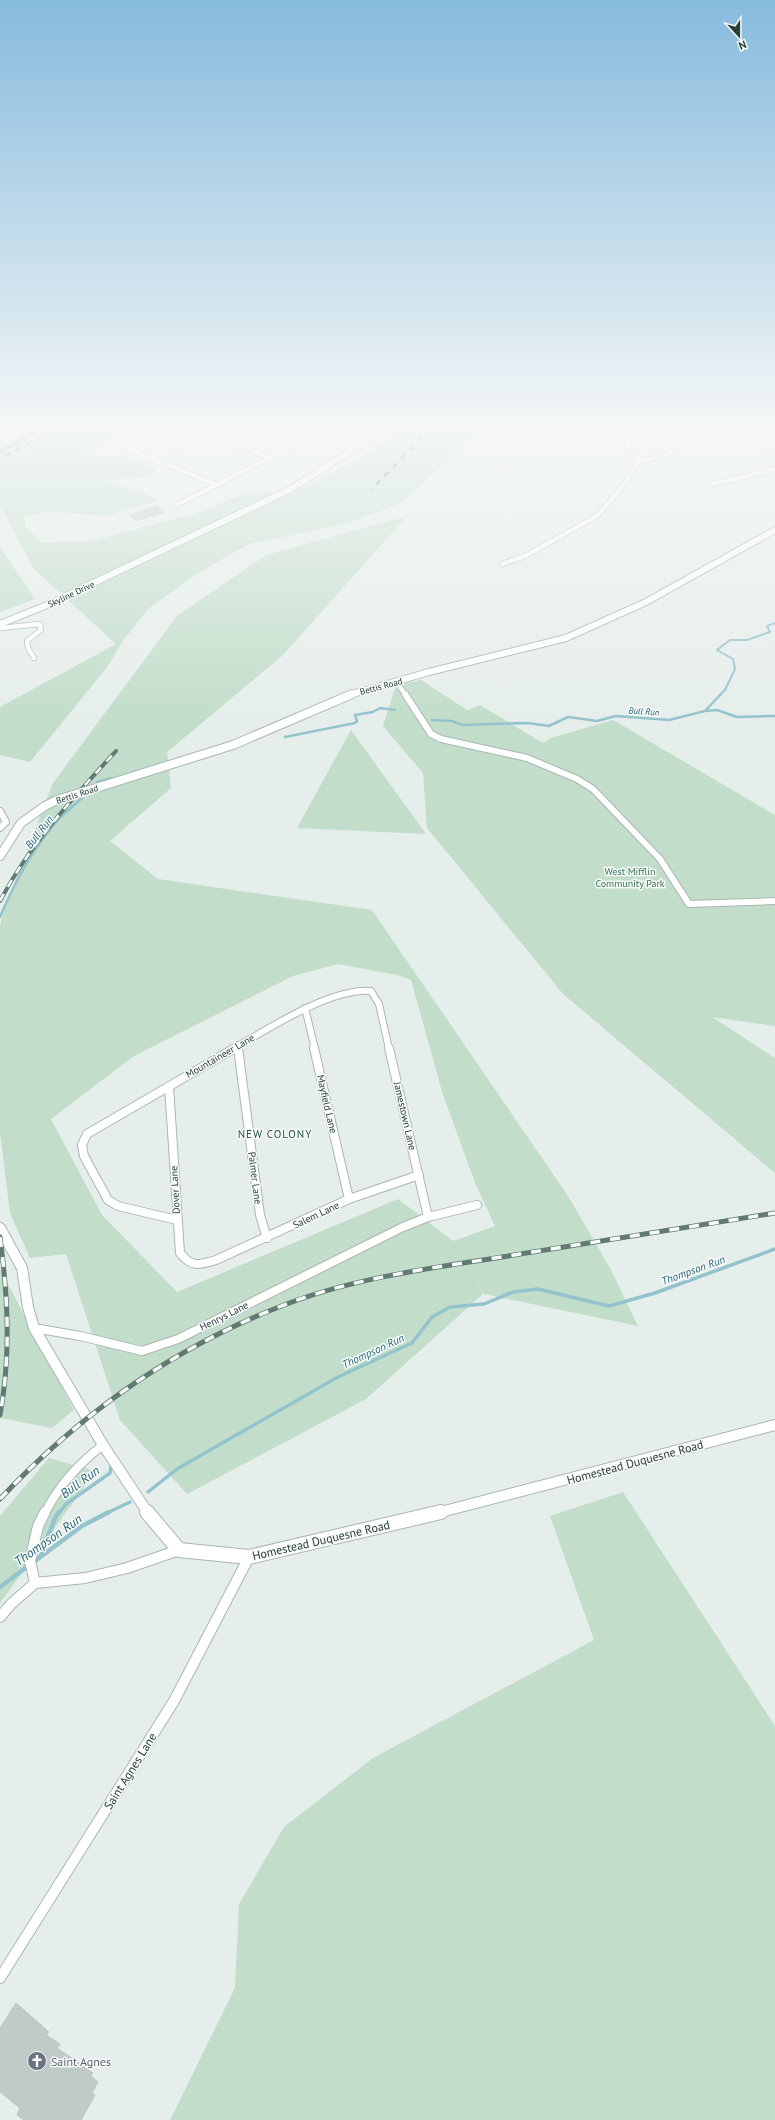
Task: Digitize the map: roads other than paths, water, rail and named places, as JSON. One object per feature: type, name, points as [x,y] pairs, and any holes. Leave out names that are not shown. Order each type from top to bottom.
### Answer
[{"type":"street","name":"Skyline Drive","points":[[0,624],[48,605],[220,523]]},
{"type":"street","points":[[502,564],[525,556],[552,543],[585,523]]},
{"type":"street","name":"Bettis Road","points":[[0,856],[21,823],[45,806],[67,796],[195,760],[254,737],[333,700],[470,662],[546,645],[574,635],[651,599],[775,530]]},
{"type":"street","points":[[0,628],[40,624],[42,627],[41,630],[28,637],[26,641],[26,647],[34,658]]},
{"type":"street","points":[[396,682],[410,700],[431,734],[441,739],[527,758],[577,779],[592,789],[639,835],[660,859],[689,904],[755,903],[775,901]]},
{"type":"street","points":[[0,811],[6,822],[0,828]]},
{"type":"street","name":"Mountaineer Lane","points":[[177,1220],[118,1206],[108,1200],[84,1156],[82,1145],[88,1134],[238,1045],[305,1008],[359,990],[371,991]]},
{"type":"street","name":"Jamestown Lane","points":[[371,991],[379,1004],[428,1217]]},
{"type":"street","name":"Mayfield Lane","points":[[305,1008],[349,1199]]},
{"type":"street","name":"Palmer Lane","points":[[238,1045],[260,1215],[267,1238]]},
{"type":"street","name":"Dover Lane","points":[[169,1086],[180,1253],[187,1262],[200,1265],[216,1260]]},
{"type":"street","name":"Salem Lane","points":[[216,1260],[267,1238],[349,1199],[419,1175]]},
{"type":"street","points":[[428,1217],[477,1205]]},
{"type":"street","name":"Henrys Lane","points":[[34,1328],[80,1336],[142,1351],[178,1339],[402,1227],[428,1217]]},
{"type":"street","points":[[0,1228],[22,1268],[28,1307],[34,1328],[103,1445],[141,1505],[179,1550],[127,1568],[84,1578],[35,1583],[11,1604],[0,1618]]},
{"type":"street","name":"Homestead Duquesne Road","points":[[179,1550],[249,1557],[427,1516],[775,1425]]},
{"type":"street","points":[[35,1583],[31,1565],[38,1526],[54,1492],[82,1461],[103,1445]]},
{"type":"street","name":"Saint Agnes Lane","points":[[0,1978],[174,1701],[249,1557]]},
{"type":"waterway","name":"Bull Run","points":[[721,694],[725,690],[735,669],[733,659],[717,650],[730,640],[747,640],[770,632],[767,626],[775,623]]},
{"type":"waterway","name":"Bull Run","points":[[705,711],[721,694]]},
{"type":"waterway","name":"Bull Run","points":[[285,737],[355,723],[357,721],[355,715],[373,712],[380,708],[395,710]]},
{"type":"waterway","points":[[705,711],[717,710],[737,717],[775,716]]},
{"type":"waterway","name":"Bull Run","points":[[432,720],[452,721],[462,725],[528,723],[549,726],[568,717],[597,721],[616,716],[669,720],[705,711]]},
{"type":"waterway","name":"Bull Run","points":[[93,787],[97,782],[112,778]]},
{"type":"waterway","name":"Bull Run","points":[[0,917],[26,864],[42,840],[61,817],[86,794]]},
{"type":"waterway","name":"Thompson Run","points":[[148,1492],[177,1469],[338,1377],[412,1343],[432,1317],[450,1307],[484,1304],[513,1292],[538,1289],[609,1306],[655,1293],[775,1249]]},
{"type":"waterway","name":"Bull Run","points":[[59,1513],[66,1504],[110,1473],[111,1466]]},
{"type":"waterway","name":"Thompson Run","points":[[108,1513],[130,1502]]},
{"type":"waterway","name":"Bull Run","points":[[40,1557],[55,1518],[59,1512]]},
{"type":"waterway","name":"Thompson Run","points":[[0,1587],[82,1526],[108,1513]]},
{"type":"railway","points":[[0,901],[25,860],[53,822],[116,751]]},
{"type":"railway","points":[[0,1499],[61,1441],[126,1389],[161,1366],[198,1345],[235,1326],[301,1299],[329,1290],[386,1276],[775,1213]]},
{"type":"railway","points":[[0,1237],[5,1282],[7,1326],[6,1370],[0,1415]]},
{"type":"place","name":"Saint Agnes","points":[[37,2061]]},
{"type":"district","name":"NEW COLONY","points":[[275,1134]]},
{"type":"park label","name":"West Mifflin Community Park","points":[[630,876]]}]
